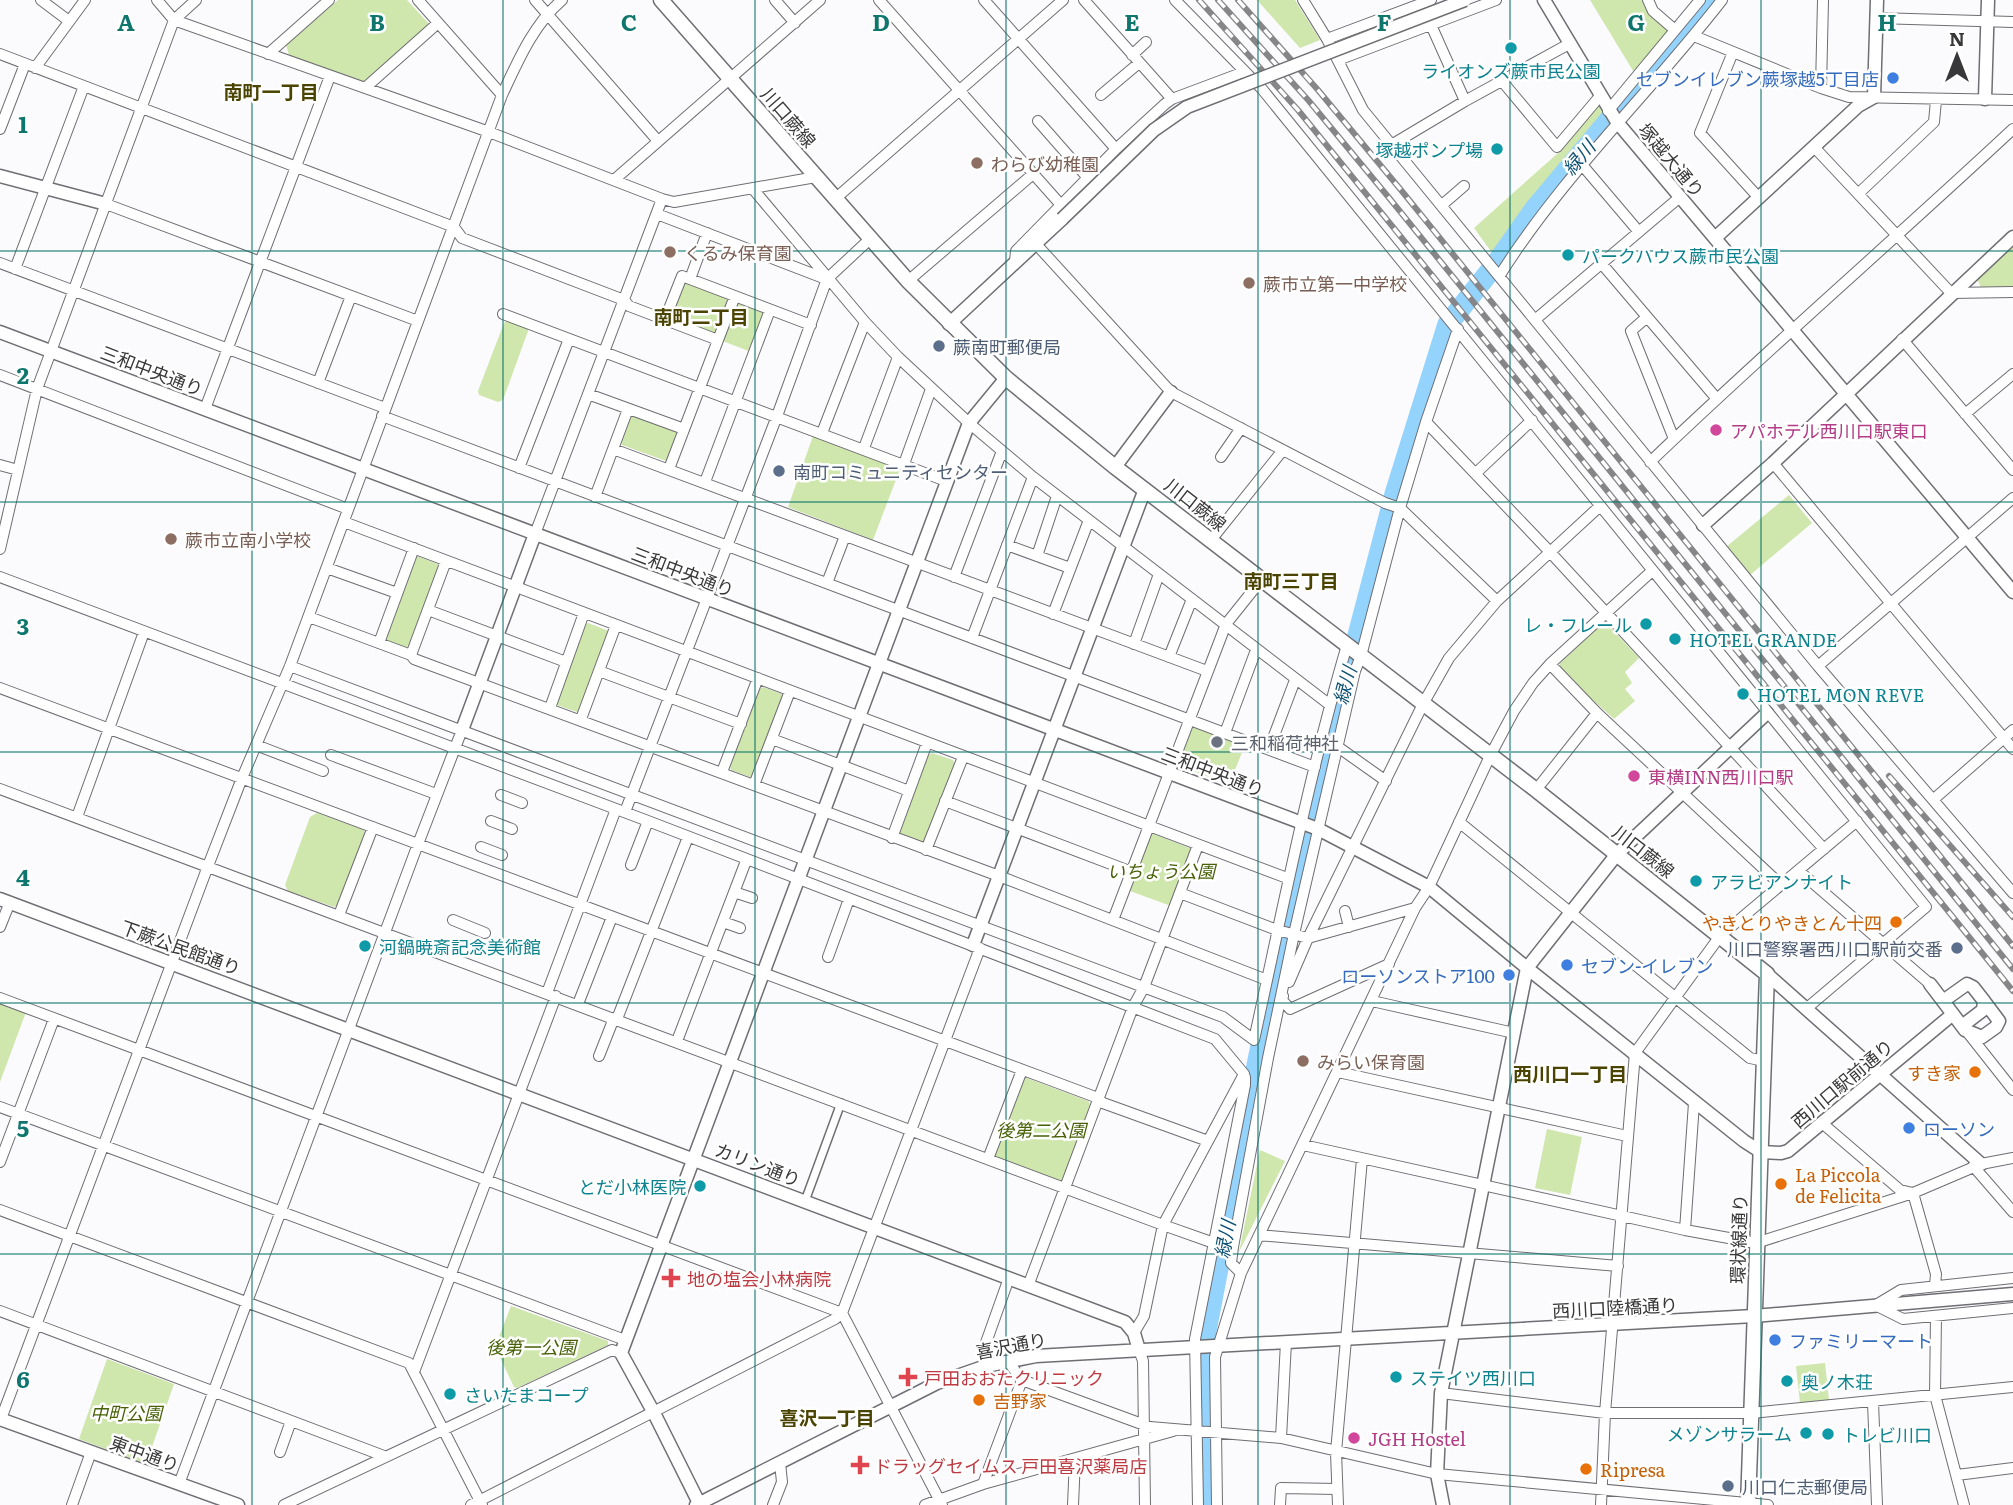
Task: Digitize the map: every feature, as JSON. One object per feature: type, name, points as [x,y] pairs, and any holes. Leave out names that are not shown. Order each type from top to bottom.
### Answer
[{"type":"main road","name":"川口蕨線","points":[[661,0],[908,281],[1006,378],[1115,467],[1536,790],[1767,974]]},
{"type":"main road","name":"環状線通り","points":[[1748,1504],[1767,974]]},
{"type":"street","points":[[41,0],[69,21]]},
{"type":"street","points":[[0,129],[30,66],[85,0]]},
{"type":"street","points":[[157,0],[174,20],[489,132],[662,200],[674,202],[816,177]]},
{"type":"street","points":[[0,549],[37,389],[174,20],[196,0]]},
{"type":"street","points":[[268,54],[329,0]]},
{"type":"street","points":[[418,0],[502,95]]},
{"type":"street","points":[[535,0],[658,141]]},
{"type":"street","points":[[0,1419],[140,1051],[171,962],[242,778],[309,617],[502,95],[524,49],[547,13],[562,0]]},
{"type":"street","points":[[775,0],[795,23]]},
{"type":"street","points":[[614,180],[820,0]]},
{"type":"street","points":[[879,0],[1061,205]]},
{"type":"street","points":[[984,0],[1116,149]]},
{"type":"street","points":[[836,198],[1063,0]]},
{"type":"street","points":[[1084,0],[1172,99]]},
{"type":"street","points":[[1175,0],[1262,89],[1926,907],[1807,1009]]},
{"type":"street","points":[[1303,0],[1327,39],[1363,110],[1818,666],[2013,892]]},
{"type":"street","points":[[1327,39],[1418,2],[1431,0]]},
{"type":"street","points":[[949,324],[1154,130],[1186,107],[1465,0]]},
{"type":"street","points":[[1338,60],[1496,0]]},
{"type":"street","name":"塚越大通り","points":[[1544,0],[1613,117],[2013,592]]},
{"type":"street","points":[[1648,0],[1653,11],[1675,30]]},
{"type":"street","points":[[1500,275],[1522,240],[1583,166],[1613,117],[1675,30],[1700,0]]},
{"type":"street","points":[[1613,117],[1694,36],[1722,0]]},
{"type":"street","points":[[1821,88],[1823,0]]},
{"type":"street","points":[[1874,97],[1877,0]]},
{"type":"street","points":[[1985,99],[1988,0]]},
{"type":"street","points":[[1876,18],[2013,22]]},
{"type":"street","points":[[365,88],[438,23]]},
{"type":"street","points":[[1431,25],[1465,101]]},
{"type":"street","points":[[1694,36],[1849,97],[2013,100]]},
{"type":"street","points":[[1101,95],[1136,59],[1146,42]]},
{"type":"street","points":[[1392,144],[1569,44]]},
{"type":"street","points":[[1733,52],[1700,133],[1759,198]]},
{"type":"street","points":[[0,54],[454,227],[462,239],[624,300],[629,306],[718,340]]},
{"type":"street","points":[[1015,261],[1016,251],[1116,149],[1172,99],[1244,72]]},
{"type":"street","points":[[205,409],[330,76]]},
{"type":"street","points":[[1502,81],[1557,147],[1600,96]]},
{"type":"street","points":[[15,269],[84,86]]},
{"type":"street","points":[[1715,238],[1858,106],[1874,97]]},
{"type":"street","points":[[1859,193],[1934,122],[1936,100]]},
{"type":"street","points":[[1038,121],[1088,178]]},
{"type":"street","points":[[1650,462],[2013,129]]},
{"type":"street","points":[[1815,148],[1951,293],[2013,292]]},
{"type":"street","points":[[1583,166],[1639,232]]},
{"type":"street","points":[[908,281],[1033,174]]},
{"type":"street","points":[[0,176],[106,204],[418,321]]},
{"type":"street","points":[[1442,205],[1464,186]]},
{"type":"street","points":[[753,189],[865,322],[968,423],[1033,477],[1330,705]]},
{"type":"street","points":[[1536,319],[1680,197]]},
{"type":"street","points":[[179,1484],[384,932],[662,200]]},
{"type":"street","points":[[657,214],[827,279]]},
{"type":"street","points":[[690,279],[707,233]]},
{"type":"street","points":[[1703,525],[1773,463],[2013,237]]},
{"type":"street","points":[[414,1372],[519,1093],[580,904],[620,811],[632,795],[827,279],[871,238]]},
{"type":"street","points":[[1036,244],[1171,392],[1385,503],[1400,508],[1497,601]]},
{"type":"street","points":[[0,263],[318,383],[519,468],[1315,767]]},
{"type":"street","points":[[1602,264],[1717,399]]},
{"type":"street","points":[[665,319],[681,276],[811,325]]},
{"type":"street","points":[[318,383],[351,296]]},
{"type":"street","points":[[669,469],[734,296]]},
{"type":"street","points":[[705,482],[770,310]]},
{"type":"street","points":[[503,314],[946,481]]},
{"type":"street","points":[[1647,317],[1631,331],[1674,439]]},
{"type":"street","points":[[822,433],[865,322]]},
{"type":"street","points":[[290,666],[1223,1017],[1254,1040],[1287,878],[1330,705],[1354,651],[1458,328]]},
{"type":"street","name":"三和中央通り","points":[[0,332],[1318,828]]},
{"type":"street","points":[[519,468],[569,339]]},
{"type":"street","points":[[1902,339],[2013,470]]},
{"type":"street","points":[[864,448],[898,357]]},
{"type":"street","points":[[1965,414],[2013,374]]},
{"type":"street","points":[[0,375],[348,509]]},
{"type":"street","points":[[623,1347],[727,1062],[968,423],[1006,378]]},
{"type":"street","points":[[904,464],[932,389]]},
{"type":"street","points":[[1115,467],[1171,392]]},
{"type":"street","points":[[588,394],[684,429]]},
{"type":"street","points":[[595,497],[628,409]]},
{"type":"street","points":[[1476,473],[1532,420]]},
{"type":"street","points":[[1426,422],[1606,612],[1824,849]]},
{"type":"street","points":[[1221,457],[1241,428]]},
{"type":"street","points":[[613,449],[1207,671]]},
{"type":"street","points":[[1211,540],[1283,450]]},
{"type":"street","points":[[954,576],[1002,451]]},
{"type":"street","points":[[1773,463],[2013,749]]},
{"type":"street","points":[[0,465],[18,470]]},
{"type":"street","points":[[972,638],[1033,477]]},
{"type":"street","points":[[0,1210],[409,1363],[478,1504],[835,1319],[842,1313],[912,1130],[945,1041],[999,876],[1145,489]]},
{"type":"street","points":[[1037,556],[1058,496]]},
{"type":"street","points":[[1818,666],[2013,498]]},
{"type":"street","points":[[1282,1000],[1308,938],[1423,704],[1449,658],[1473,626],[1497,601],[1600,506]]},
{"type":"street","points":[[1053,614],[1089,520]]},
{"type":"street","points":[[344,522],[1287,878]]},
{"type":"street","points":[[827,583],[845,536]]},
{"type":"street","points":[[1007,545],[1070,568]]},
{"type":"street","points":[[379,643],[414,548]]},
{"type":"street","points":[[411,655],[446,561]]},
{"type":"street","points":[[327,568],[397,593]]},
{"type":"street","points":[[1217,1505],[1215,1357],[1241,1273],[1415,908],[1429,887],[1514,711],[1550,664],[1652,571]]},
{"type":"street","points":[[1133,644],[1160,574]]},
{"type":"street","points":[[0,578],[648,821],[746,861],[1215,1039],[1244,1074],[1243,1097],[1195,1347],[1198,1505]]},
{"type":"street","points":[[1113,920],[1226,624],[1262,579]]},
{"type":"street","points":[[1169,657],[1192,598]]},
{"type":"street","points":[[428,610],[566,662]]},
{"type":"street","points":[[550,708],[584,613]]},
{"type":"street","points":[[309,617],[411,655],[414,659],[999,876],[1267,980]]},
{"type":"street","points":[[581,719],[616,625]]},
{"type":"street","points":[[76,817],[144,632]]},
{"type":"street","points":[[1225,733],[1256,650]]},
{"type":"street","points":[[1241,1273],[1231,1263],[1232,1255],[1294,934],[1355,671],[1354,651]]},
{"type":"street","points":[[1550,664],[1597,713],[1781,885]]},
{"type":"street","points":[[599,671],[741,724]]},
{"type":"street","points":[[722,772],[758,678]]},
{"type":"street","points":[[1269,750],[1295,680]]},
{"type":"street","points":[[0,688],[1208,1141]]},
{"type":"street","points":[[754,785],[790,691]]},
{"type":"street","points":[[1536,790],[1597,713]]},
{"type":"street","points":[[1443,1505],[1437,1474],[1441,1393],[1527,968],[1617,854],[1767,713]]},
{"type":"street","points":[[1934,799],[2013,730]]},
{"type":"street","points":[[772,739],[909,791]]},
{"type":"street","points":[[892,838],[928,743]]},
{"type":"street","points":[[256,745],[323,771]]},
{"type":"street","points":[[1338,747],[1386,781]]},
{"type":"street","points":[[331,755],[436,794]]},
{"type":"street","points":[[926,850],[962,757]]},
{"type":"street","points":[[0,789],[1214,1243]]},
{"type":"street","points":[[501,795],[522,803]]},
{"type":"street","points":[[945,801],[1132,872]]},
{"type":"street","points":[[491,821],[512,829]]},
{"type":"street","points":[[631,865],[648,821]]},
{"type":"street","points":[[1601,1505],[1605,1413],[1635,1053],[1720,936],[1857,821]]},
{"type":"street","points":[[1459,822],[1750,1058],[1764,1061]]},
{"type":"street","points":[[339,915],[373,827]]},
{"type":"street","points":[[1318,828],[1429,887],[1694,1103],[1761,1152]]},
{"type":"street","points":[[600,1056],[688,837]]},
{"type":"street","points":[[1028,1286],[1133,1007],[1144,987],[1198,845]]},
{"type":"street","points":[[481,847],[502,855]]},
{"type":"street","points":[[677,1041],[746,861]]},
{"type":"street","points":[[1799,871],[1930,984],[2013,1089]]},
{"type":"street","points":[[734,892],[752,898]]},
{"type":"street","points":[[1180,893],[1277,930],[1308,938],[1415,908]]},
{"type":"street","points":[[828,957],[849,899]]},
{"type":"street","points":[[0,927],[5,900]]},
{"type":"street","name":"下蕨公民館通り","points":[[5,900],[349,1028]]},
{"type":"street","points":[[1345,911],[1349,927]]},
{"type":"street","points":[[578,1004],[612,917]]},
{"type":"street","points":[[453,920],[485,933]]},
{"type":"street","points":[[723,922],[740,928]]},
{"type":"street","points":[[1282,1000],[1290,1009],[1389,964]]},
{"type":"street","points":[[1767,974],[1881,1074],[1977,1165],[2013,1212]]},
{"type":"street","points":[[1943,1001],[1967,984],[1973,987],[1998,1018],[1996,1027],[1982,1037],[1964,1028]]},
{"type":"street","points":[[0,998],[842,1313],[940,1502]]},
{"type":"street","points":[[1372,1000],[1514,1033]]},
{"type":"street","points":[[1964,1028],[1983,1010],[1984,1001]]},
{"type":"street","name":"西川口駅前通り","points":[[1761,1152],[1787,1151],[1953,1014]]},
{"type":"street","points":[[0,1162],[54,1019]]},
{"type":"street","name":"カリン通り","points":[[349,1028],[1125,1322],[1134,1333]]},
{"type":"street","points":[[988,1159],[1022,1070]]},
{"type":"street","points":[[1338,1072],[1628,1136]]},
{"type":"street","points":[[1145,1505],[1143,1361],[1134,1333],[1144,1316],[1163,1225],[1244,1074]]},
{"type":"street","points":[[805,1201],[841,1103]]},
{"type":"street","points":[[1685,1230],[1694,1103]]},
{"type":"street","points":[[0,1107],[451,1277],[623,1347],[698,1505]]},
{"type":"street","points":[[1822,1123],[1900,1190],[1913,1193]]},
{"type":"street","points":[[1303,1145],[1756,1244],[1913,1193],[1977,1165],[2013,1158]]},
{"type":"street","points":[[1338,1505],[1336,1452],[1362,1159]]},
{"type":"street","points":[[1913,1193],[1934,1265],[1935,1285]]},
{"type":"street","points":[[1259,1235],[1618,1266]]},
{"type":"street","points":[[986,1366],[983,1351],[1009,1278]]},
{"type":"street","points":[[1875,1306],[1901,1290],[2013,1278]]},
{"type":"street","name":"西川口陸橋通り","points":[[1195,1347],[1754,1316],[2013,1294]]},
{"type":"street","points":[[1875,1306],[1903,1319],[2013,1308]]},
{"type":"street","points":[[0,1311],[384,1456]]},
{"type":"street","points":[[1936,1316],[1935,1395],[1964,1505]]},
{"type":"street","points":[[1281,1438],[1286,1342]]},
{"type":"street","points":[[284,1505],[384,1456],[623,1347]]},
{"type":"street","name":"喜沢通り","points":[[698,1505],[937,1383],[986,1366],[1051,1354],[1195,1347]]},
{"type":"street","points":[[1007,1361],[1022,1380],[1144,1424],[1281,1438],[1437,1474],[1768,1505]]},
{"type":"street","points":[[983,1484],[1022,1380]]},
{"type":"street","points":[[1441,1393],[1605,1413],[1751,1413],[2013,1387]]},
{"type":"street","points":[[1873,1402],[1877,1505]]},
{"type":"street","name":"東中通り","points":[[0,1419],[238,1505]]},
{"type":"street","points":[[280,1452],[291,1421]]},
{"type":"street","points":[[925,1505],[940,1502],[983,1484],[1180,1429]]},
{"type":"street","points":[[72,1505],[91,1452]]},
{"type":"street","points":[[1073,1505],[1075,1459]]},
{"type":"street","points":[[774,1505],[782,1482],[780,1463]]},
{"type":"street","points":[[1957,1475],[2013,1468]]},
{"type":"street","points":[[1280,1505],[1281,1488],[1337,1489]]},
{"type":"green space","points":[[338,0],[407,0],[430,25],[363,82],[289,55],[286,45]]},
{"type":"green space","points":[[1257,0],[1295,0],[1320,40],[1300,48]]},
{"type":"green space","points":[[1590,0],[1644,0],[1671,29],[1635,74]]},
{"type":"green space","points":[[1599,106],[1608,123],[1534,210],[1498,261],[1474,228],[1558,153]]},
{"type":"green space","points":[[2013,246],[2013,288],[1981,288],[1977,278]]},
{"type":"green space","points":[[682,276],[770,310],[754,353],[665,319]]},
{"type":"green space","points":[[508,320],[528,327],[528,331],[503,400],[498,402],[479,395],[478,391],[504,323]]},
{"type":"green space","points":[[633,413],[678,430],[680,434],[670,460],[666,461],[622,445],[621,441]]},
{"type":"green space","points":[[813,436],[900,469],[873,540],[788,507]]},
{"type":"green space","points":[[1789,495],[1812,523],[1750,575],[1726,547]]},
{"type":"green space","points":[[417,556],[440,565],[411,646],[408,645],[407,648],[385,640],[384,636]]},
{"type":"green space","points":[[588,623],[609,631],[581,711],[577,712],[557,705],[556,701],[584,625]]},
{"type":"green space","points":[[1601,625],[1609,626],[1639,658],[1625,672],[1632,683],[1625,689],[1635,701],[1614,719],[1560,671],[1560,663]]},
{"type":"green space","points":[[763,687],[782,694],[783,698],[753,776],[750,777],[731,770],[730,766],[759,689]]},
{"type":"green space","points":[[1193,726],[1245,745],[1229,785],[1178,765]]},
{"type":"green space","points":[[932,753],[953,760],[955,765],[926,840],[921,842],[900,835],[900,828],[928,755]]},
{"type":"green space","points":[[317,813],[364,830],[365,834],[338,905],[334,907],[288,891],[285,885],[310,817]]},
{"type":"green space","name":"いちょう公園","points":[[1151,833],[1192,849],[1171,906],[1130,891]]},
{"type":"green space","points":[[0,1002],[26,1012],[0,1082]]},
{"type":"green space","name":"後第二公園","points":[[1024,1077],[1090,1104],[1063,1180],[994,1156]]},
{"type":"green space","points":[[1547,1129],[1582,1137],[1570,1195],[1535,1188]]},
{"type":"green space","points":[[1260,1150],[1285,1161],[1239,1252]]},
{"type":"green space","name":"後第一公園","points":[[511,1306],[608,1341],[608,1345],[517,1388],[514,1387],[495,1347]]},
{"type":"green space","name":"中町公園","points":[[107,1359],[174,1384],[146,1464],[79,1439]]},
{"type":"green space","points":[[1825,1363],[1829,1400],[1800,1403],[1796,1366]]},
{"type":"waterway","name":"緑川","points":[[1207,1505],[1203,1362],[1206,1331],[1258,1060],[1304,841],[1395,494],[1448,324],[1534,210],[1710,0]]},
{"type":"railway","points":[[1199,0],[1298,110],[2013,991]]},
{"type":"railway","points":[[1218,0],[1309,101],[1390,199],[2013,969]]},
{"type":"railway","points":[[1238,0],[1318,90],[1401,190],[2013,946]]},
{"type":"railway","points":[[1889,776],[2013,917]]},
{"type":"place","name":"ライオンズ蕨市民公園","points":[[1511,48]]},
{"type":"place","name":"セブンイレブン蕨塚越5丁目店","points":[[1893,78]]},
{"type":"place","name":"塚越ポンプ場","points":[[1497,149]]},
{"type":"place","name":"わらび幼稚園","points":[[977,163]]},
{"type":"place","name":"くるみ保育園","points":[[670,252]]},
{"type":"place","name":"パークハウス蕨市民公園","points":[[1568,255]]},
{"type":"place","name":"蕨市立第一中学校","points":[[1249,283]]},
{"type":"place","name":"蕨南町郵便局","points":[[939,346]]},
{"type":"place","name":"アパホテル西川口駅東口","points":[[1716,430]]},
{"type":"place","name":"南町コミュニティセンター","points":[[779,471]]},
{"type":"place","name":"蕨市立南小学校","points":[[171,539]]},
{"type":"place","name":"レ・フレール","points":[[1646,624]]},
{"type":"place","name":"HOTEL GRANDE","points":[[1675,639]]},
{"type":"place","name":"HOTEL MON REVE","points":[[1743,694]]},
{"type":"place","name":"三和稲荷神社","points":[[1217,742]]},
{"type":"place","name":"東横INN西川口駅","points":[[1634,776]]},
{"type":"place","name":"アラビアンナイト","points":[[1696,881]]},
{"type":"place","name":"やきとりやきとん十四","points":[[1896,922]]},
{"type":"place","name":"河鍋暁斎記念美術館","points":[[365,946]]},
{"type":"place","name":"川口警察署西川口駅前交番","points":[[1957,948]]},
{"type":"place","name":"セブン-イレブン","points":[[1567,965]]},
{"type":"place","name":"ローソンストア100","points":[[1509,975]]},
{"type":"place","name":"みらい保育園","points":[[1303,1061]]},
{"type":"place","name":"すき家","points":[[1975,1072]]},
{"type":"place","name":"ローソン","points":[[1909,1128]]},
{"type":"place","name":"La Piccola de Felicita","points":[[1781,1184]]},
{"type":"place","name":"とだ小林医院","points":[[700,1186]]},
{"type":"place","name":"地の塩会小林病院","points":[[671,1278]]},
{"type":"place","name":"ファミリーマート","points":[[1775,1340]]},
{"type":"place","name":"戸田おおたクリニック","points":[[908,1377]]},
{"type":"place","name":"ステイツ西川口","points":[[1396,1377]]},
{"type":"place","name":"奥ノ木荘","points":[[1787,1381]]},
{"type":"place","name":"さいたまコープ","points":[[450,1394]]},
{"type":"place","name":"吉野家","points":[[979,1400]]},
{"type":"place","name":"メゾンサラーム","points":[[1806,1433]]},
{"type":"place","name":"トレビ川口","points":[[1828,1434]]},
{"type":"place","name":"JGH Hostel","points":[[1354,1438]]},
{"type":"place","name":"ドラッグセイムス 戸田喜沢薬局店","points":[[860,1465]]},
{"type":"place","name":"Ripresa","points":[[1586,1469]]},
{"type":"place","name":"川口仁志郵便局","points":[[1728,1486]]},
{"type":"district","name":"南町一丁目","points":[[271,91]]},
{"type":"district","name":"南町二丁目","points":[[701,316]]},
{"type":"district","name":"南町三丁目","points":[[1291,580]]},
{"type":"district","name":"西川口一丁目","points":[[1570,1073]]},
{"type":"district","name":"喜沢一丁目","points":[[827,1417]]}]
